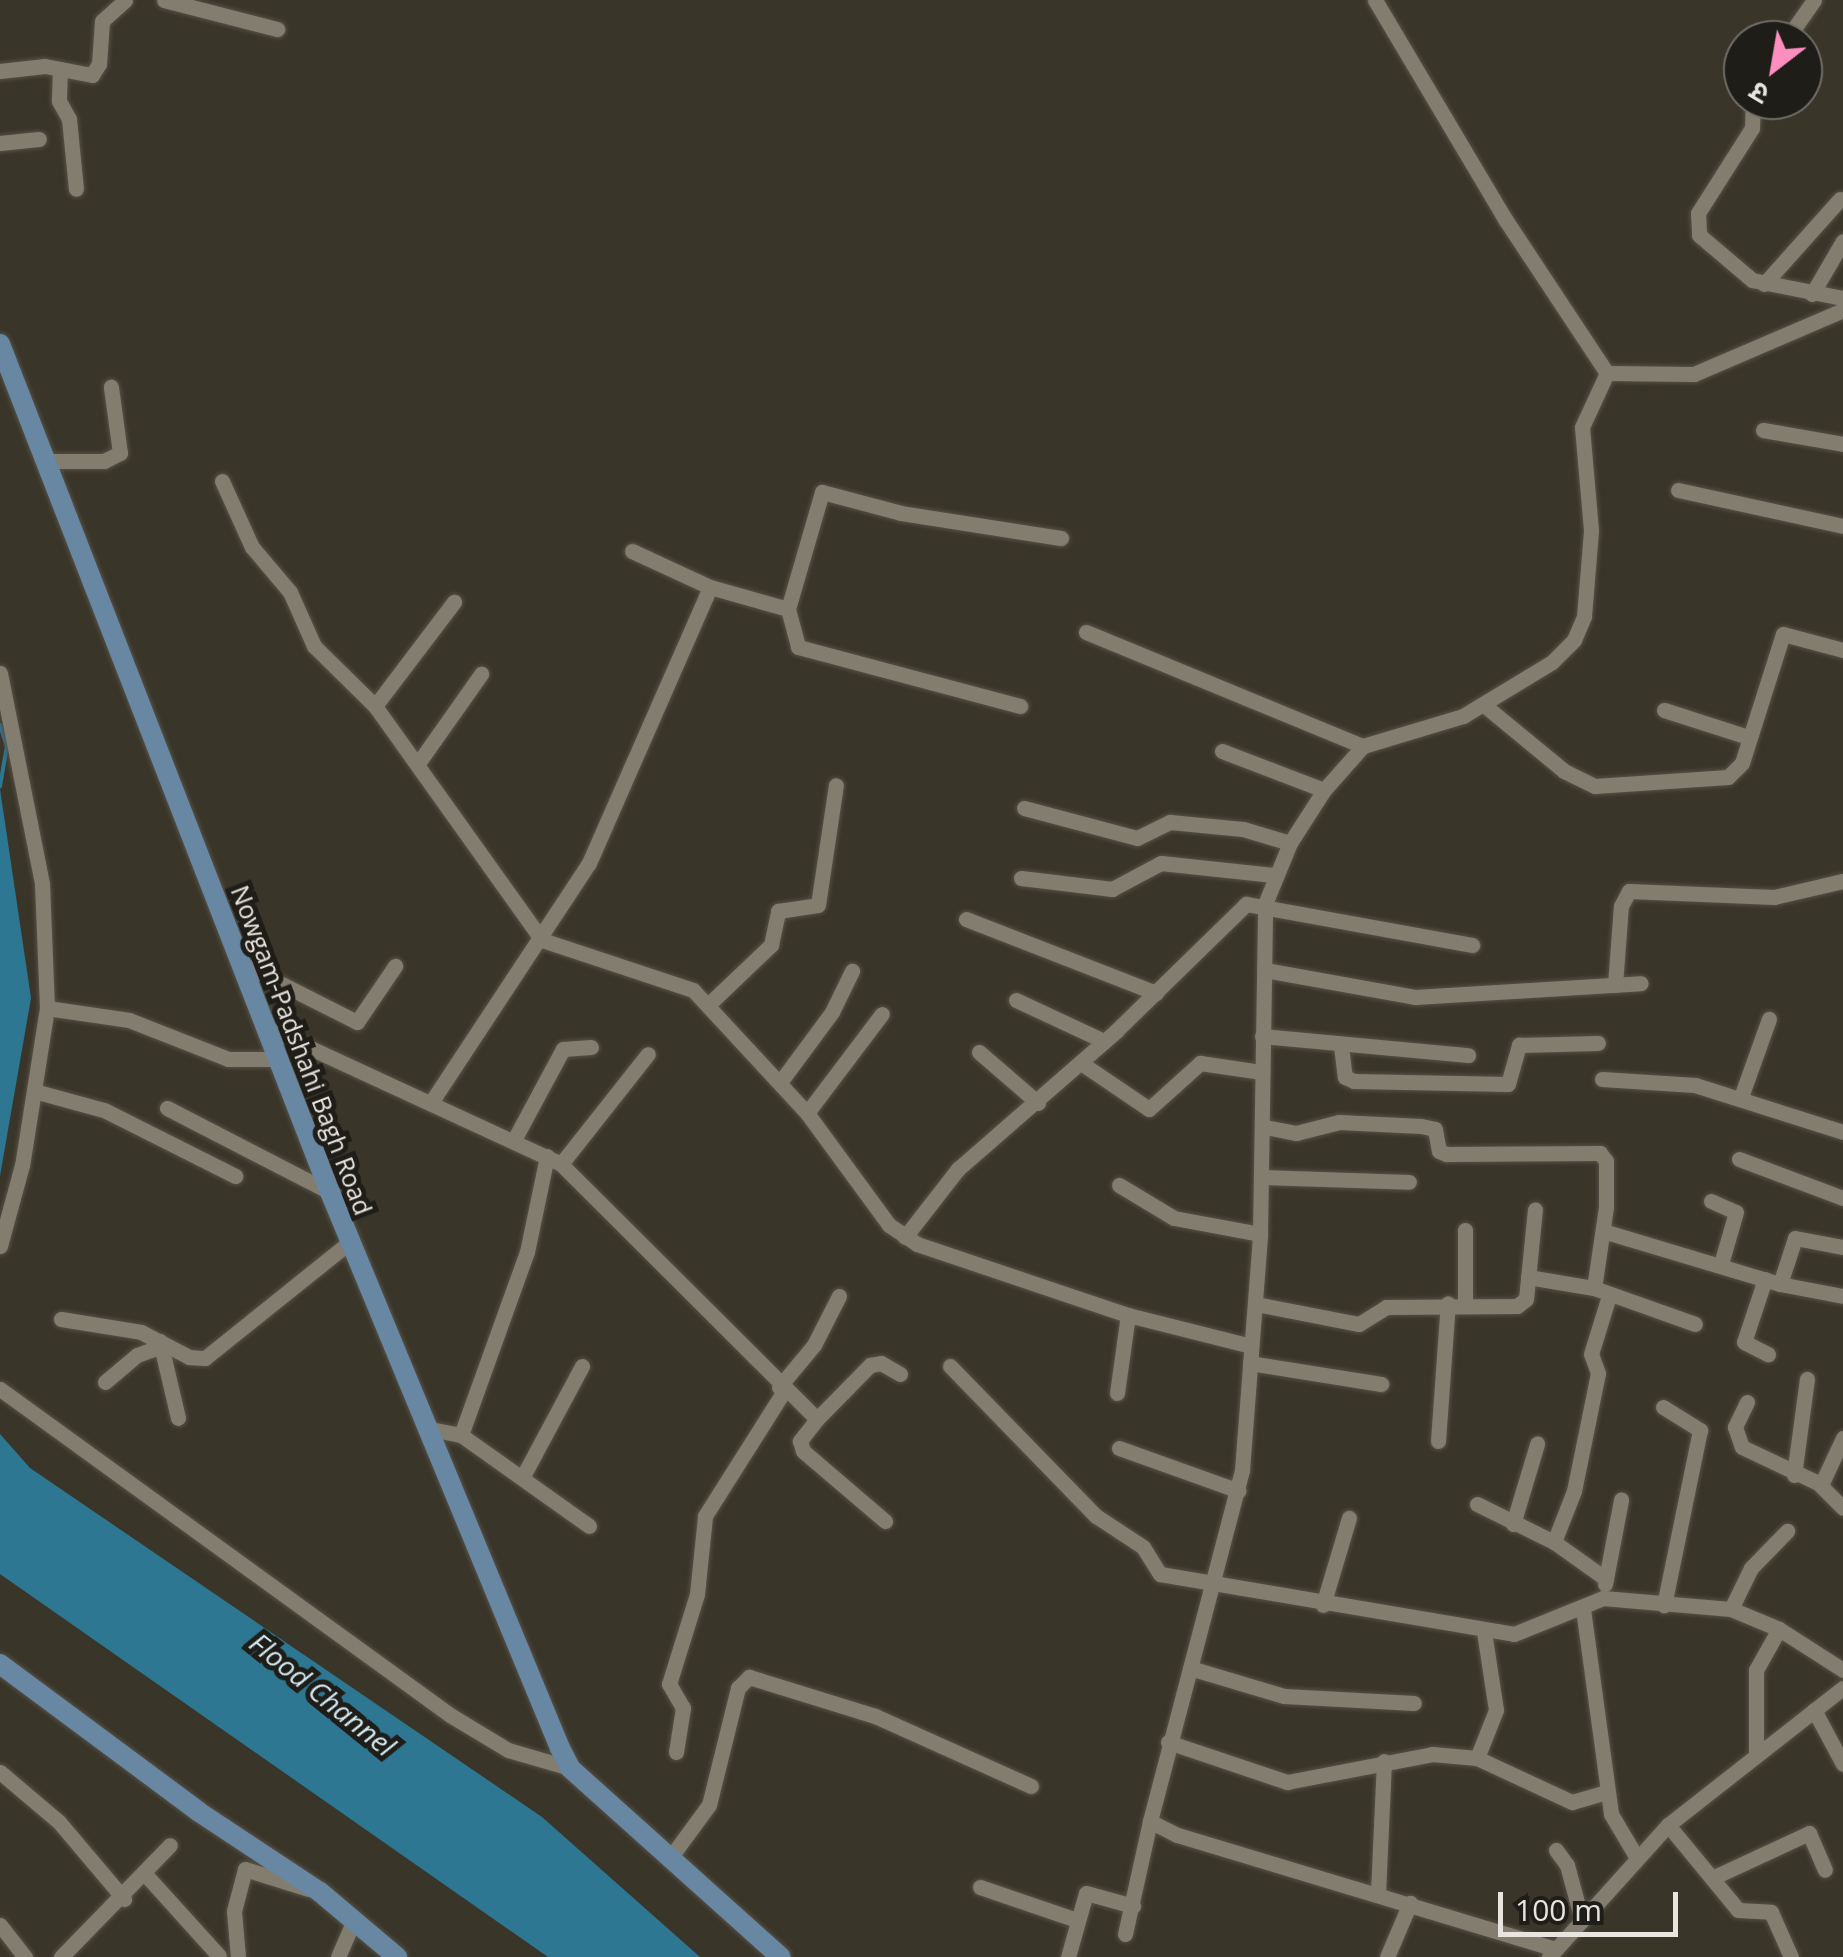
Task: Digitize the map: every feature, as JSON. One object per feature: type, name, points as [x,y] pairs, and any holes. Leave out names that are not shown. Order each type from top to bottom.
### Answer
[{"type":"main road","name":"Nowgam-Padshahi Bagh Road","points":[[0,344],[350,1242],[570,1768]]},
{"type":"main road","points":[[0,1664],[199,1812],[321,1893],[397,1957]]},
{"type":"main road","points":[[570,1768],[782,1957]]},
{"type":"street","points":[[0,72],[60,69],[82,77],[96,72],[102,21],[124,0]]},
{"type":"street","points":[[164,0],[278,29]]},
{"type":"street","points":[[1375,0],[1505,219],[1607,372]]},
{"type":"street","points":[[60,69],[76,189]]},
{"type":"street","points":[[1751,120],[1750,133],[1730,154],[1696,220],[1708,246],[1734,270],[1764,284],[1843,298]]},
{"type":"street","points":[[0,143],[40,140]]},
{"type":"street","points":[[1764,284],[1840,200]]},
{"type":"street","points":[[1812,294],[1843,240]]},
{"type":"street","points":[[1607,372],[1694,374],[1843,310]]},
{"type":"street","points":[[1125,1934],[1168,1742],[1216,1586],[1239,1490],[1260,1234],[1265,1127],[1265,904],[1273,875],[1324,790],[1363,746],[1484,705],[1552,662],[1580,629],[1592,530],[1582,427],[1607,372]]},
{"type":"street","points":[[46,461],[104,461],[120,453],[112,387]]},
{"type":"street","points":[[1763,430],[1843,444]]},
{"type":"street","points":[[222,482],[252,548],[290,592],[314,646],[375,706],[542,940],[569,954],[681,982],[709,1004],[808,1113],[876,1208],[905,1237],[1250,1355],[1380,1384]]},
{"type":"street","points":[[1678,490],[1843,526]]},
{"type":"street","points":[[1020,706],[798,646],[788,609],[822,492],[901,513],[1061,538]]},
{"type":"street","points":[[632,551],[710,588],[788,609]]},
{"type":"street","points":[[432,1101],[542,940],[601,838],[710,588]]},
{"type":"street","points":[[375,706],[454,602]]},
{"type":"street","points":[[1086,632],[1363,746]]},
{"type":"street","points":[[1484,705],[1564,771],[1595,786],[1728,776],[1740,768],[1782,634],[1843,650]]},
{"type":"street","points":[[0,673],[42,883],[48,1008],[0,1246]]},
{"type":"street","points":[[418,762],[481,674]]},
{"type":"street","points":[[1664,710],[1748,737]]},
{"type":"street","points":[[1222,751],[1324,790]]},
{"type":"street","points":[[709,1004],[771,944],[778,911],[818,905],[836,785]]},
{"type":"street","points":[[1024,808],[1137,838],[1164,822],[1242,829],[1290,843]]},
{"type":"street","points":[[1022,878],[1117,888],[1140,868],[1160,863],[1273,875]]},
{"type":"street","points":[[1616,986],[1621,906],[1629,891],[1774,897],[1843,880]]},
{"type":"street","points":[[905,1237],[958,1169],[1038,1104],[1246,904],[1265,904],[1472,945]]},
{"type":"street","points":[[966,918],[1156,993]]},
{"type":"street","points":[[242,964],[357,1022],[395,966]]},
{"type":"street","points":[[1265,970],[1416,996],[1642,983]]},
{"type":"street","points":[[781,1081],[832,1012],[852,971]]},
{"type":"street","points":[[1016,1000],[1104,1041]]},
{"type":"street","points":[[48,1008],[129,1020],[228,1059],[278,1059]]},
{"type":"street","points":[[808,1113],[882,1014]]},
{"type":"street","points":[[1741,1096],[1770,1019]]},
{"type":"street","points":[[267,1028],[515,1138],[554,1160],[782,1389],[817,1419]]},
{"type":"street","points":[[1262,1036],[1468,1055]]},
{"type":"street","points":[[1341,1046],[1345,1077],[1354,1081],[1508,1084],[1518,1044],[1598,1043]]},
{"type":"street","points":[[515,1138],[563,1050],[592,1047]]},
{"type":"street","points":[[979,1052],[1038,1104]]},
{"type":"street","points":[[461,1436],[527,1252],[554,1160],[648,1054]]},
{"type":"street","points":[[1082,1063],[1149,1110],[1200,1063],[1262,1072]]},
{"type":"street","points":[[1602,1079],[1669,1080],[1741,1096],[1843,1132]]},
{"type":"street","points":[[34,1091],[104,1110],[234,1176]]},
{"type":"street","points":[[167,1108],[330,1192]]},
{"type":"street","points":[[1265,1127],[1296,1133],[1339,1122],[1421,1126],[1438,1132],[1442,1153],[1600,1153],[1606,1166],[1601,1292],[1591,1354],[1598,1372],[1574,1491],[1554,1542]]},
{"type":"street","points":[[1740,1159],[1843,1198]]},
{"type":"street","points":[[1262,1178],[1409,1182]]},
{"type":"street","points":[[1119,1185],[1174,1218],[1260,1234]]},
{"type":"street","points":[[1711,1201],[1736,1212],[1721,1264]]},
{"type":"street","points":[[1256,1304],[1359,1324],[1382,1308],[1456,1303],[1517,1306],[1526,1299],[1535,1209]]},
{"type":"street","points":[[1438,1442],[1465,1230]]},
{"type":"street","points":[[1602,1231],[1772,1282],[1843,1296]]},
{"type":"street","points":[[1768,1354],[1744,1342],[1796,1238],[1843,1247]]},
{"type":"street","points":[[61,1318],[141,1332],[189,1358],[211,1356],[350,1242]]},
{"type":"street","points":[[1528,1277],[1601,1292],[1695,1324]]},
{"type":"street","points":[[676,1752],[684,1719],[670,1680],[697,1594],[705,1516],[782,1389],[814,1345],[839,1296]]},
{"type":"street","points":[[1117,1393],[1128,1315]]},
{"type":"street","points":[[105,1382],[137,1355],[159,1344]]},
{"type":"street","points":[[159,1344],[178,1418]]},
{"type":"street","points":[[885,1521],[803,1452],[800,1441],[870,1365],[880,1362],[900,1374]]},
{"type":"street","points":[[522,1478],[582,1366]]},
{"type":"street","points":[[950,1366],[1084,1505],[1144,1548],[1156,1572],[1484,1632],[1523,1634],[1603,1598],[1732,1609],[1779,1629],[1843,1670]]},
{"type":"street","points":[[1794,1475],[1807,1379]]},
{"type":"street","points":[[0,1389],[450,1715],[508,1750],[570,1768]]},
{"type":"street","points":[[1747,1402],[1736,1441],[1794,1475],[1822,1486],[1843,1508]]},
{"type":"street","points":[[1663,1407],[1700,1430],[1664,1605]]},
{"type":"street","points":[[430,1429],[461,1436],[589,1526]]},
{"type":"street","points":[[1822,1486],[1843,1438]]},
{"type":"street","points":[[1513,1524],[1537,1444]]},
{"type":"street","points":[[1119,1448],[1239,1490]]},
{"type":"street","points":[[1603,1598],[1621,1500]]},
{"type":"street","points":[[1477,1504],[1554,1542],[1606,1579]]},
{"type":"street","points":[[1323,1605],[1349,1518]]},
{"type":"street","points":[[1732,1609],[1751,1568],[1787,1530]]},
{"type":"street","points":[[1582,1609],[1604,1727],[1607,1792],[1616,1824],[1637,1858]]},
{"type":"street","points":[[1756,1751],[1756,1670],[1779,1629]]},
{"type":"street","points":[[1477,1758],[1496,1710],[1484,1632]]},
{"type":"street","points":[[1190,1668],[1284,1696],[1414,1703]]},
{"type":"street","points":[[670,1858],[709,1805],[737,1692],[749,1677],[875,1716],[1031,1786]]},
{"type":"street","points":[[1150,1821],[1177,1835],[1378,1892],[1550,1952],[1668,1825],[1756,1751],[1843,1688]]},
{"type":"street","points":[[1814,1710],[1843,1764]]},
{"type":"street","points":[[1168,1742],[1287,1782],[1432,1754],[1477,1758],[1567,1801],[1607,1792]]},
{"type":"street","points":[[1378,1892],[1384,1761]]},
{"type":"street","points":[[0,1772],[59,1822],[124,1898]]},
{"type":"street","points":[[1668,1825],[1738,1910],[1772,1912],[1791,1957]]},
{"type":"street","points":[[1712,1878],[1809,1833],[1826,1870]]},
{"type":"street","points":[[62,1957],[124,1898],[170,1845]]},
{"type":"street","points":[[1556,1850],[1567,1865],[1581,1917]]},
{"type":"street","points":[[238,1957],[234,1911],[245,1870],[321,1893]]},
{"type":"street","points":[[145,1874],[219,1956]]},
{"type":"street","points":[[980,1887],[1077,1920]]},
{"type":"street","points":[[1068,1957],[1077,1920],[1090,1892],[1133,1906]]},
{"type":"street","points":[[1387,1957],[1410,1903]]},
{"type":"street","points":[[338,1957],[354,1920]]},
{"type":"street","points":[[0,1925],[25,1957]]},
{"type":"water","points":[[0,789],[31,998],[0,1176]]},
{"type":"water","name":"Flood Channel","points":[[0,1434],[30,1468],[542,1817],[700,1957],[548,1957],[0,1574]]},
{"type":"waterway","points":[[0,725],[7,746],[0,786]]}]
